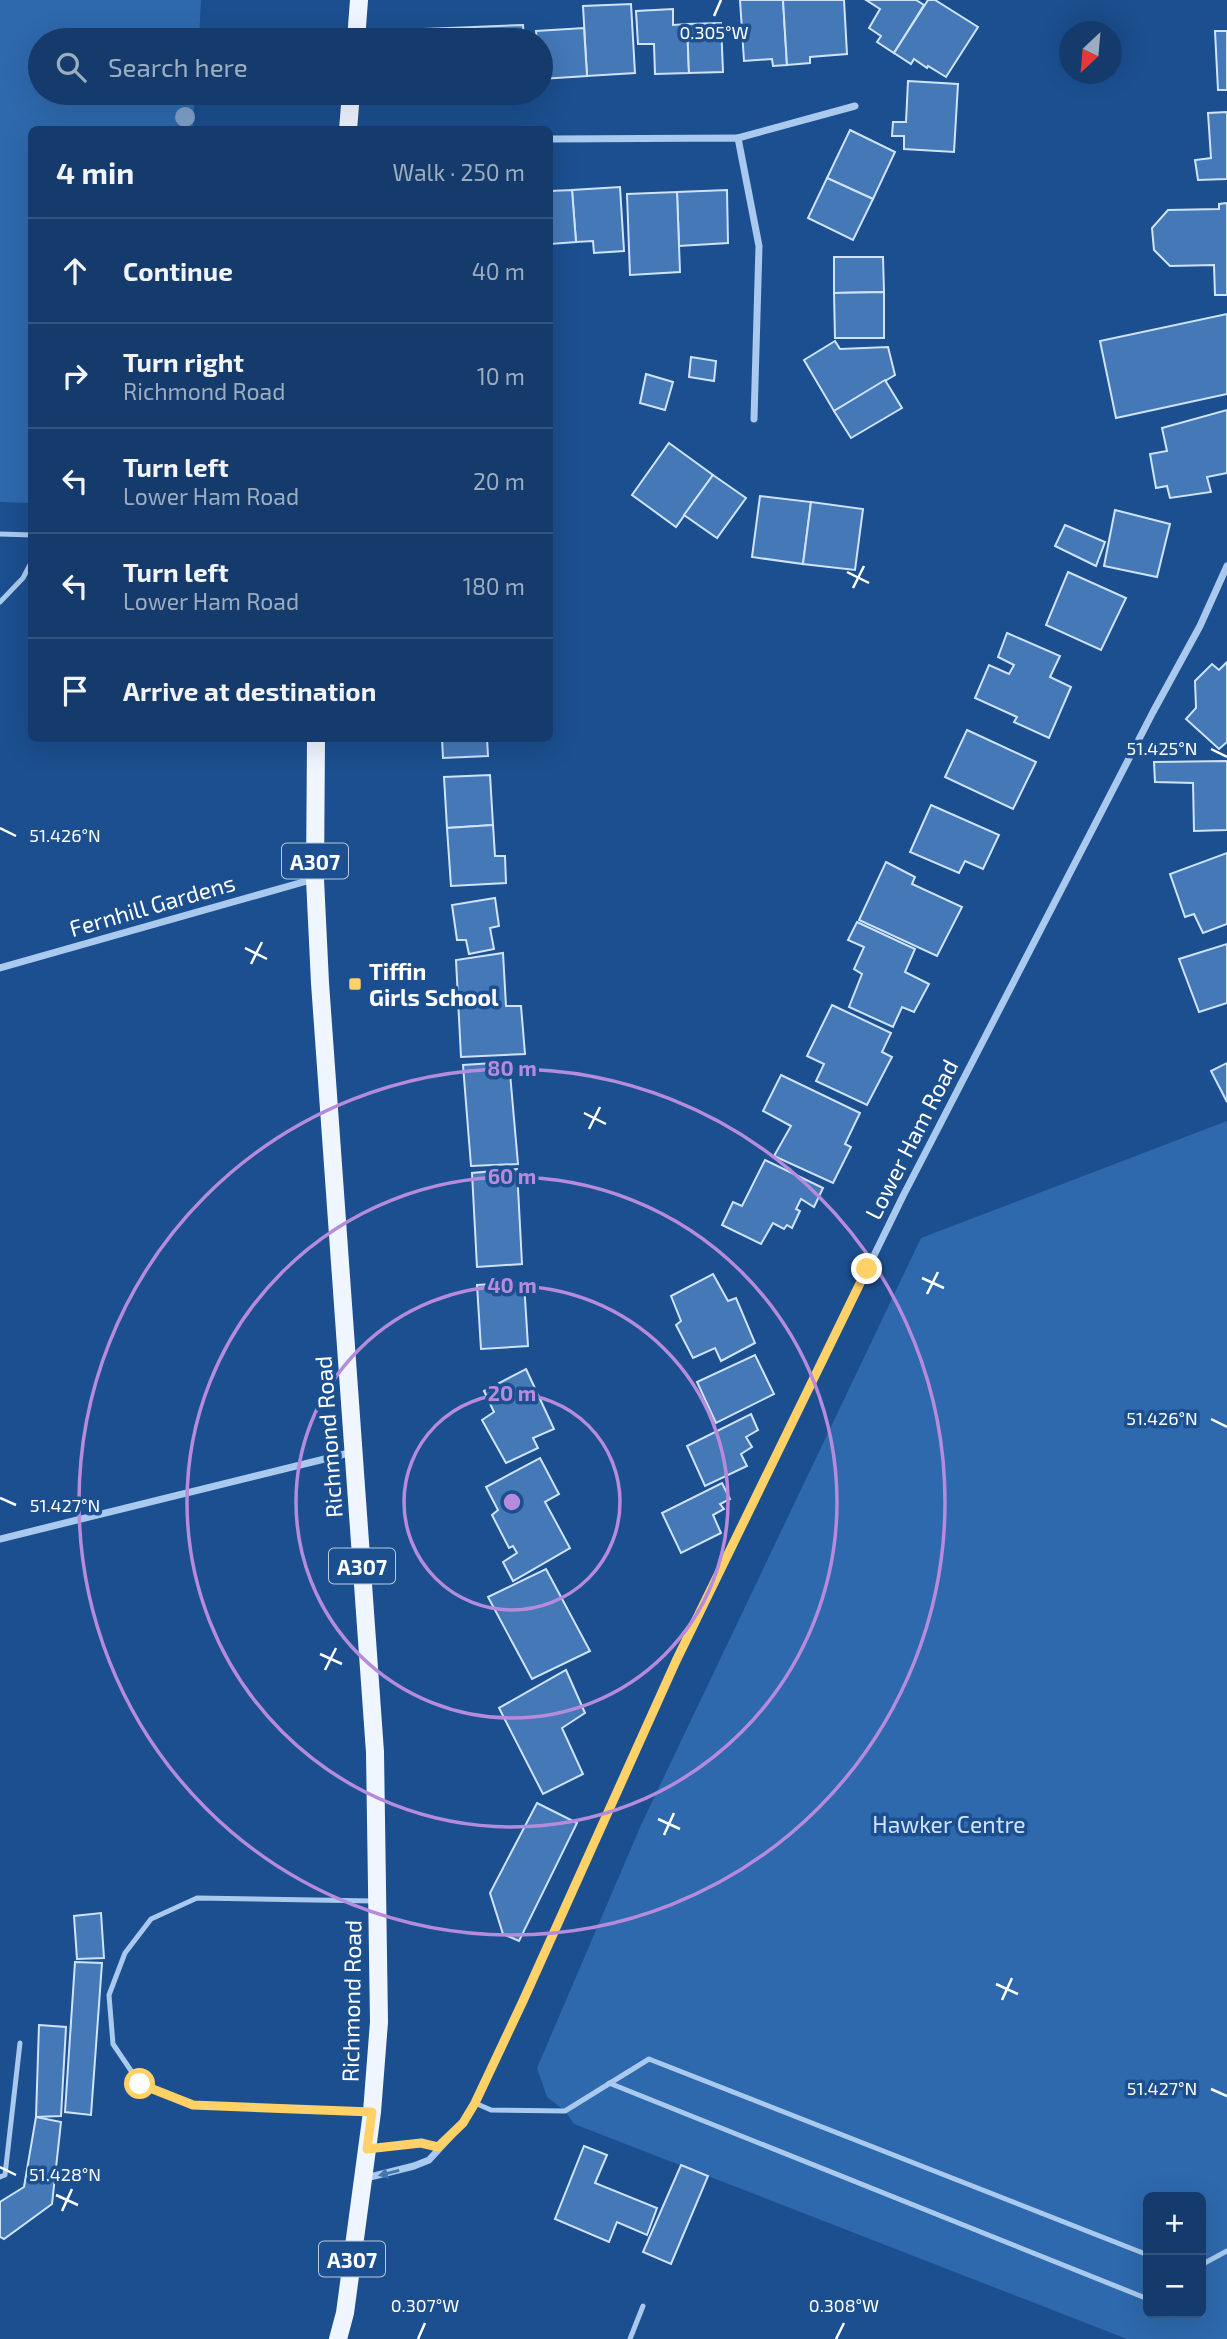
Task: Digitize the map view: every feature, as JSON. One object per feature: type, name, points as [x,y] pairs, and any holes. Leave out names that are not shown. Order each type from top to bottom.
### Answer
[{"type":"main road","points":[[357,28],[359,0]]},
{"type":"main road","points":[[348,126],[350,105]]},
{"type":"main road","name":"Richmond Road","points":[[316,742],[315,879],[320,983],[375,1752],[379,2022],[372,2112],[345,2313],[338,2339]]},
{"type":"street","points":[[553,139],[738,138],[855,106]]},
{"type":"street","points":[[738,138],[759,246],[754,419]]},
{"type":"street","name":"Lower Ham Road","points":[[363,2179],[429,2160],[438,2147],[463,2123],[475,2103],[676,1661],[891,1220],[1200,626],[1227,566]]},
{"type":"street","name":"Fernhill Gardens","points":[[0,968],[315,879]]},
{"type":"street","points":[[0,1539],[354,1452]]},
{"type":"street","points":[[367,2149],[421,2143],[438,2147]]},
{"type":"lane","points":[[0,534],[28,536]]},
{"type":"lane","points":[[0,602],[23,578],[28,569]]},
{"type":"lane","points":[[372,2112],[193,2105],[140,2084],[113,2044],[109,1995],[125,1953],[151,1919],[197,1898],[377,1901]]},
{"type":"lane","points":[[0,2177],[5,2175],[20,2043]]},
{"type":"lane","points":[[475,2103],[492,2110],[565,2111],[649,2059],[1143,2253]]},
{"type":"lane","points":[[609,2083],[1143,2297]]},
{"type":"lane","points":[[0,2152],[6,2161]]},
{"type":"lane","points":[[1206,2262],[1227,2251]]},
{"type":"lane","points":[[630,2339],[643,2306]]},
{"type":"green space","points":[[0,0],[201,0],[200,28],[28,28],[28,105],[194,105],[193,126],[28,126],[28,503],[0,502]]},
{"type":"green space","name":"Hawker Centre","points":[[1227,1121],[1227,2339],[1127,2339],[574,2124],[565,2111],[547,2097],[537,2068],[641,1825],[921,1238]]},
{"type":"building","points":[[740,0],[783,0],[787,65],[773,66],[772,59],[744,61]]},
{"type":"building","points":[[783,0],[844,0],[847,54],[810,57],[810,63],[787,65]]},
{"type":"building","points":[[866,0],[916,0],[924,5],[894,53],[877,42],[881,36],[869,28],[880,9]]},
{"type":"building","points":[[928,0],[935,0],[978,27],[946,77],[914,59],[911,64],[894,53]]},
{"type":"building","points":[[631,4],[635,73],[587,76],[583,6]]},
{"type":"building","points":[[673,9],[673,25],[687,24],[689,73],[655,74],[654,44],[638,44],[636,11]]},
{"type":"building","points":[[721,23],[723,72],[689,73],[687,24]]},
{"type":"building","points":[[523,25],[523,28],[474,28]]},
{"type":"building","points":[[584,28],[587,76],[553,78],[553,30]]},
{"type":"building","points":[[1215,31],[1227,31],[1227,90],[1218,90]]},
{"type":"building","points":[[908,81],[958,84],[954,152],[904,149],[904,136],[892,136],[893,122],[906,122]]},
{"type":"building","points":[[1227,112],[1227,179],[1198,180],[1195,160],[1211,158],[1208,113]]},
{"type":"building","points":[[850,130],[895,152],[873,199],[827,178]]},
{"type":"building","points":[[827,178],[873,199],[853,240],[808,218]]},
{"type":"building","points":[[620,187],[624,251],[594,253],[593,241],[576,242],[572,190]]},
{"type":"building","points":[[572,190],[576,242],[553,244],[553,191]]},
{"type":"building","points":[[727,190],[728,243],[679,246],[677,192]]},
{"type":"building","points":[[677,192],[680,272],[630,275],[627,194]]},
{"type":"building","points":[[1227,203],[1227,295],[1215,295],[1214,265],[1170,266],[1154,250],[1152,228],[1168,210],[1219,209],[1219,204]]},
{"type":"building","points":[[834,257],[883,257],[884,292],[834,293]]},
{"type":"building","points":[[884,292],[884,338],[835,338],[834,293]]},
{"type":"building","points":[[1227,314],[1227,394],[1116,418],[1100,341]]},
{"type":"building","points":[[835,341],[840,349],[888,347],[895,375],[834,411],[804,360]]},
{"type":"building","points":[[691,357],[716,361],[714,381],[689,377]]},
{"type":"building","points":[[646,374],[673,382],[665,410],[640,403]]},
{"type":"building","points":[[885,380],[902,408],[851,438],[834,411]]},
{"type":"building","points":[[1227,410],[1227,473],[1207,477],[1211,492],[1170,498],[1167,486],[1156,488],[1150,454],[1167,451],[1162,428]]},
{"type":"building","points":[[669,443],[713,475],[676,527],[632,495]]},
{"type":"building","points":[[713,475],[746,498],[717,538],[684,515]]},
{"type":"building","points":[[760,496],[811,502],[803,564],[752,557]]},
{"type":"building","points":[[811,502],[863,509],[855,570],[803,564]]},
{"type":"building","points":[[1115,510],[1170,524],[1157,577],[1104,566]]},
{"type":"building","points":[[1065,525],[1105,542],[1096,566],[1055,546]]},
{"type":"building","points":[[1068,572],[1126,598],[1101,650],[1046,625]]},
{"type":"building","points":[[1007,633],[1060,656],[1050,677],[1071,687],[1049,738],[1014,722],[1017,717],[975,698],[989,665],[1009,674],[1014,665],[998,657]]},
{"type":"building","points":[[1227,662],[1227,742],[1219,749],[1186,719],[1196,708],[1195,681],[1212,664],[1219,670]]},
{"type":"building","points":[[967,730],[1036,762],[1013,809],[945,777]]},
{"type":"building","points":[[442,742],[487,742],[488,756],[443,758]]},
{"type":"building","points":[[1227,761],[1227,830],[1194,831],[1193,783],[1155,782],[1154,762]]},
{"type":"building","points":[[490,775],[493,825],[447,828],[444,777]]},
{"type":"building","points":[[931,805],[999,835],[983,869],[965,861],[959,873],[910,852]]},
{"type":"building","points":[[493,825],[495,856],[505,856],[506,883],[451,886],[447,828]]},
{"type":"building","points":[[1227,853],[1227,924],[1203,933],[1194,914],[1185,917],[1170,874]]},
{"type":"building","points":[[886,862],[915,877],[912,884],[962,907],[937,956],[859,920]]},
{"type":"building","points":[[495,898],[499,926],[490,928],[494,949],[469,954],[466,940],[457,940],[452,905]]},
{"type":"building","points":[[857,922],[915,949],[905,972],[929,984],[914,1012],[902,1007],[893,1027],[849,1007],[862,974],[854,969],[864,947],[848,940]]},
{"type":"building","points":[[1227,944],[1227,1003],[1199,1012],[1179,959]]},
{"type":"building","points":[[503,953],[506,1006],[521,1006],[525,1054],[461,1057],[456,960]]},
{"type":"building","points":[[832,1005],[891,1033],[882,1052],[892,1057],[867,1105],[816,1081],[824,1064],[807,1056]]},
{"type":"building","points":[[509,1062],[518,1164],[471,1166],[463,1065]]},
{"type":"building","points":[[1227,1063],[1227,1102],[1211,1071]]},
{"type":"building","points":[[781,1075],[860,1113],[845,1144],[851,1147],[833,1183],[774,1156],[791,1126],[763,1111]]},
{"type":"building","points":[[765,1160],[823,1188],[814,1207],[801,1199],[796,1209],[800,1211],[792,1228],[787,1225],[784,1229],[773,1223],[761,1244],[722,1225],[733,1202],[742,1206]]},
{"type":"building","points":[[517,1169],[522,1264],[477,1267],[472,1173]]},
{"type":"building","points":[[713,1274],[728,1301],[736,1298],[755,1343],[721,1361],[715,1348],[693,1358],[676,1325],[681,1321],[671,1296]]},
{"type":"building","points":[[524,1282],[528,1346],[481,1349],[477,1285]]},
{"type":"building","points":[[755,1355],[774,1394],[716,1423],[697,1382]]},
{"type":"building","points":[[526,1369],[554,1429],[533,1438],[538,1448],[506,1463],[482,1420],[494,1412],[484,1391]]},
{"type":"building","points":[[751,1414],[758,1430],[746,1437],[752,1447],[741,1454],[747,1466],[705,1486],[687,1446]]},
{"type":"building","points":[[540,1458],[559,1494],[545,1502],[570,1548],[513,1581],[503,1562],[517,1553],[513,1546],[509,1548],[492,1515],[498,1510],[486,1487]]},
{"type":"building","points":[[722,1483],[730,1499],[720,1504],[724,1509],[713,1515],[721,1533],[681,1553],[662,1513]]},
{"type":"building","points":[[546,1569],[590,1651],[532,1679],[488,1597]]},
{"type":"building","points":[[566,1670],[585,1713],[562,1728],[583,1774],[543,1794],[499,1708]]},
{"type":"building","points":[[537,1803],[577,1823],[519,1941],[503,1934],[490,1893]]},
{"type":"building","points":[[101,1913],[104,1958],[77,1959],[74,1916]]},
{"type":"building","points":[[75,1962],[102,1963],[91,2115],[65,2112]]},
{"type":"building","points":[[39,2025],[66,2027],[61,2116],[36,2117]]},
{"type":"building","points":[[36,2117],[61,2122],[52,2204],[4,2239],[0,2237],[0,2202],[24,2187]]},
{"type":"building","points":[[584,2146],[607,2155],[595,2183],[657,2208],[647,2235],[617,2222],[609,2242],[555,2219]]},
{"type":"building","points":[[681,2165],[708,2176],[671,2264],[643,2252]]},
{"type":"place","name":"Tiffin Girls School","points":[[355,984]]},
{"type":"route","points":[[140,2084],[193,2105],[372,2112],[367,2149],[421,2143],[438,2147],[450,2138],[475,2103],[676,1661],[867,1269]]}]
